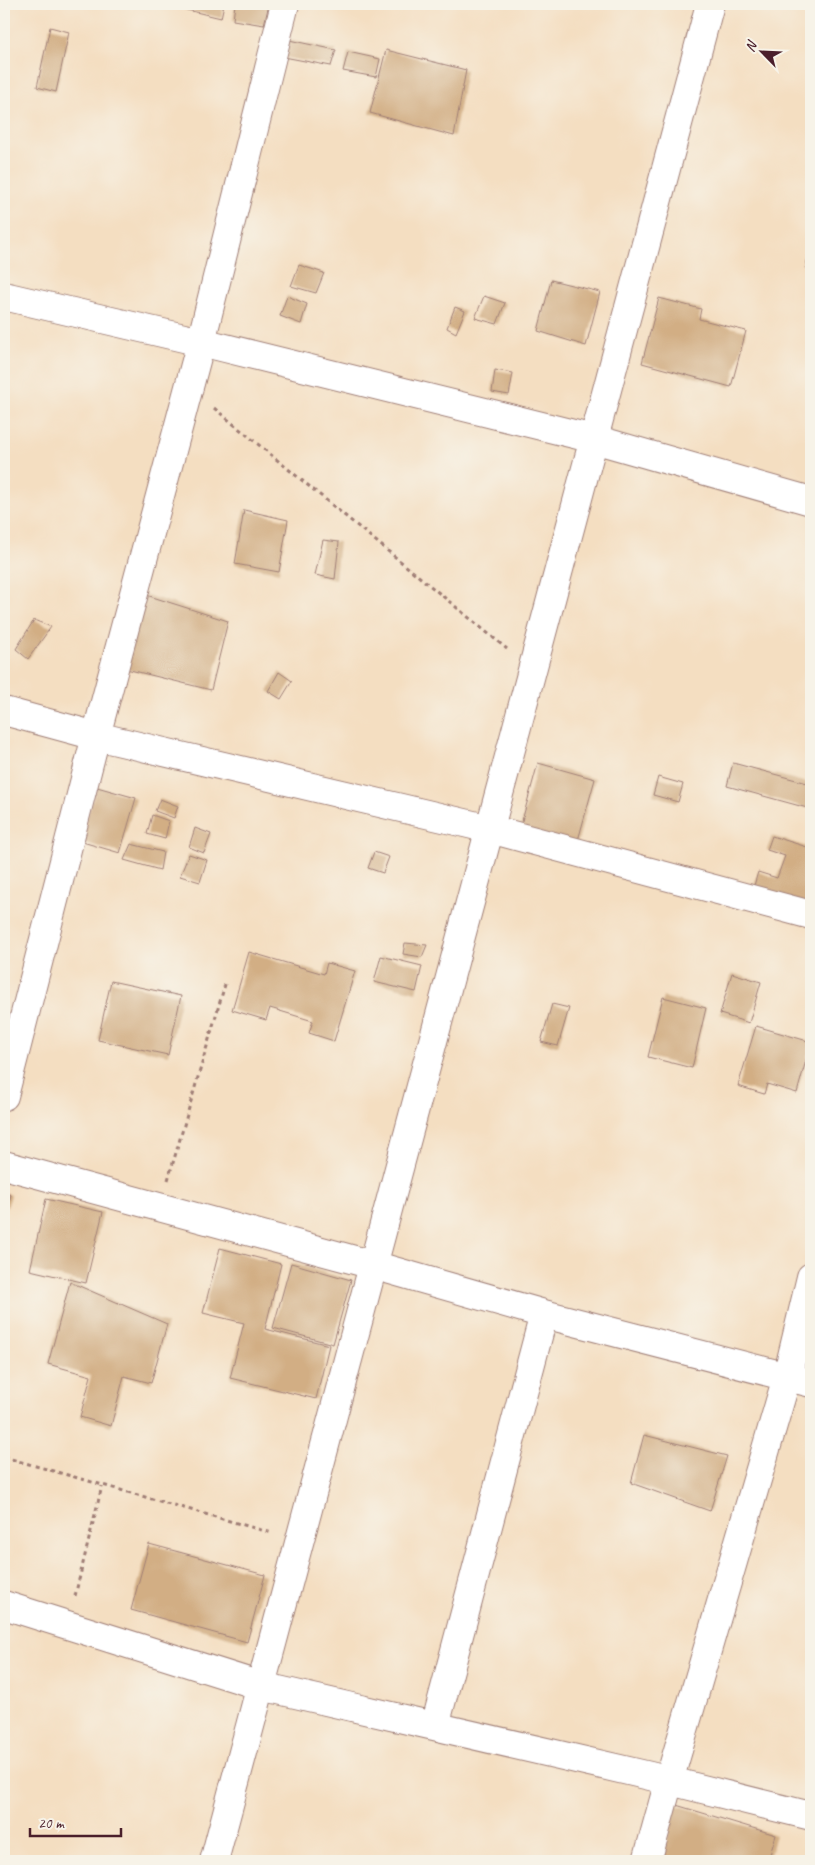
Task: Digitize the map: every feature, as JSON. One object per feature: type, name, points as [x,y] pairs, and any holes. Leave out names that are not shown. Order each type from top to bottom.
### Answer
[{"type":"street","points":[[4,1096],[96,736],[201,342],[285,4]]},
{"type":"street","points":[[214,1861],[710,4]]},
{"type":"street","points":[[4,296],[201,342],[594,439],[811,501]]},
{"type":"street","points":[[4,711],[96,736],[490,829],[811,915]]},
{"type":"street","points":[[4,1166],[373,1265],[544,1314],[799,1380]]},
{"type":"street","points":[[647,1861],[669,1781],[799,1380],[811,1277]]},
{"type":"street","points":[[435,1726],[544,1314]]},
{"type":"street","points":[[4,1605],[261,1686],[811,1816]]},
{"type":"path","points":[[189,387],[532,670]]},
{"type":"path","points":[[161,1207],[226,981]]},
{"type":"path","points":[[4,1457],[300,1541]]},
{"type":"path","points":[[67,1626],[102,1485]]},
{"type":"building","points":[[162,4],[224,4],[221,18]]},
{"type":"building","points":[[235,4],[269,4],[264,25],[233,20]]},
{"type":"building","points":[[50,27],[69,32],[56,92],[37,87]]},
{"type":"building","points":[[289,40],[336,50],[331,66],[284,57]]},
{"type":"building","points":[[386,50],[466,70],[454,136],[370,113]]},
{"type":"building","points":[[348,52],[380,59],[376,77],[343,71]]},
{"type":"building","points":[[811,247],[811,270],[805,268]]},
{"type":"building","points":[[299,265],[324,273],[316,293],[291,286]]},
{"type":"building","points":[[551,280],[600,292],[586,346],[538,331]]},
{"type":"building","points":[[287,296],[307,304],[301,324],[280,316]]},
{"type":"building","points":[[484,296],[505,303],[497,324],[475,318]]},
{"type":"building","points":[[659,298],[701,309],[699,319],[746,331],[731,387],[642,363]]},
{"type":"building","points":[[455,307],[465,311],[456,333],[447,328]]},
{"type":"building","points":[[495,370],[513,373],[509,395],[492,392]]},
{"type":"building","points":[[244,510],[288,520],[279,572],[235,564]]},
{"type":"building","points":[[323,540],[339,542],[335,579],[315,575]]},
{"type":"building","points":[[140,593],[228,621],[211,690],[122,668]]},
{"type":"building","points":[[34,620],[51,627],[28,659],[16,649]]},
{"type":"building","points":[[279,672],[292,681],[281,699],[268,691]]},
{"type":"building","points":[[538,763],[595,779],[577,844],[520,828]]},
{"type":"building","points":[[733,763],[811,784],[811,809],[727,786]]},
{"type":"building","points":[[658,777],[683,784],[678,802],[653,795]]},
{"type":"building","points":[[97,787],[136,798],[120,853],[79,841]]},
{"type":"building","points":[[160,799],[178,806],[174,818],[155,811]]},
{"type":"building","points":[[152,815],[169,821],[165,839],[147,834]]},
{"type":"building","points":[[195,828],[211,834],[204,853],[189,847]]},
{"type":"building","points":[[811,834],[811,906],[753,889],[758,872],[777,878],[785,856],[767,850],[772,836],[807,847]]},
{"type":"building","points":[[131,844],[163,852],[160,870],[124,860]]},
{"type":"building","points":[[374,852],[389,857],[383,873],[368,868]]},
{"type":"building","points":[[189,854],[207,860],[200,882],[180,876]]},
{"type":"building","points":[[405,943],[427,945],[422,957],[403,954]]},
{"type":"building","points":[[249,952],[324,974],[327,963],[355,971],[334,1041],[309,1033],[313,1021],[270,1008],[266,1020],[232,1010]]},
{"type":"building","points":[[381,956],[422,966],[416,992],[374,982]]},
{"type":"building","points":[[732,973],[761,982],[749,1023],[720,1014]]},
{"type":"building","points":[[111,981],[181,996],[168,1055],[98,1040]]},
{"type":"building","points":[[663,997],[706,1008],[692,1068],[648,1057]]},
{"type":"building","points":[[552,1004],[569,1008],[558,1046],[541,1042]]},
{"type":"building","points":[[756,1026],[811,1042],[797,1093],[767,1084],[764,1094],[738,1086]]},
{"type":"building","points":[[4,1192],[11,1195],[4,1217]]},
{"type":"building","points":[[46,1199],[103,1212],[86,1283],[30,1270]]},
{"type":"building","points":[[220,1248],[281,1264],[265,1329],[329,1345],[316,1399],[230,1378],[244,1323],[203,1313]]},
{"type":"building","points":[[291,1263],[351,1280],[333,1344],[273,1328]]},
{"type":"building","points":[[70,1282],[167,1324],[151,1383],[124,1376],[111,1426],[80,1417],[91,1376],[48,1364]]},
{"type":"building","points":[[644,1435],[727,1456],[710,1511],[631,1483]]},
{"type":"building","points":[[149,1544],[265,1575],[247,1642],[131,1610]]},
{"type":"building","points":[[676,1805],[776,1835],[768,1861],[662,1861]]}]
